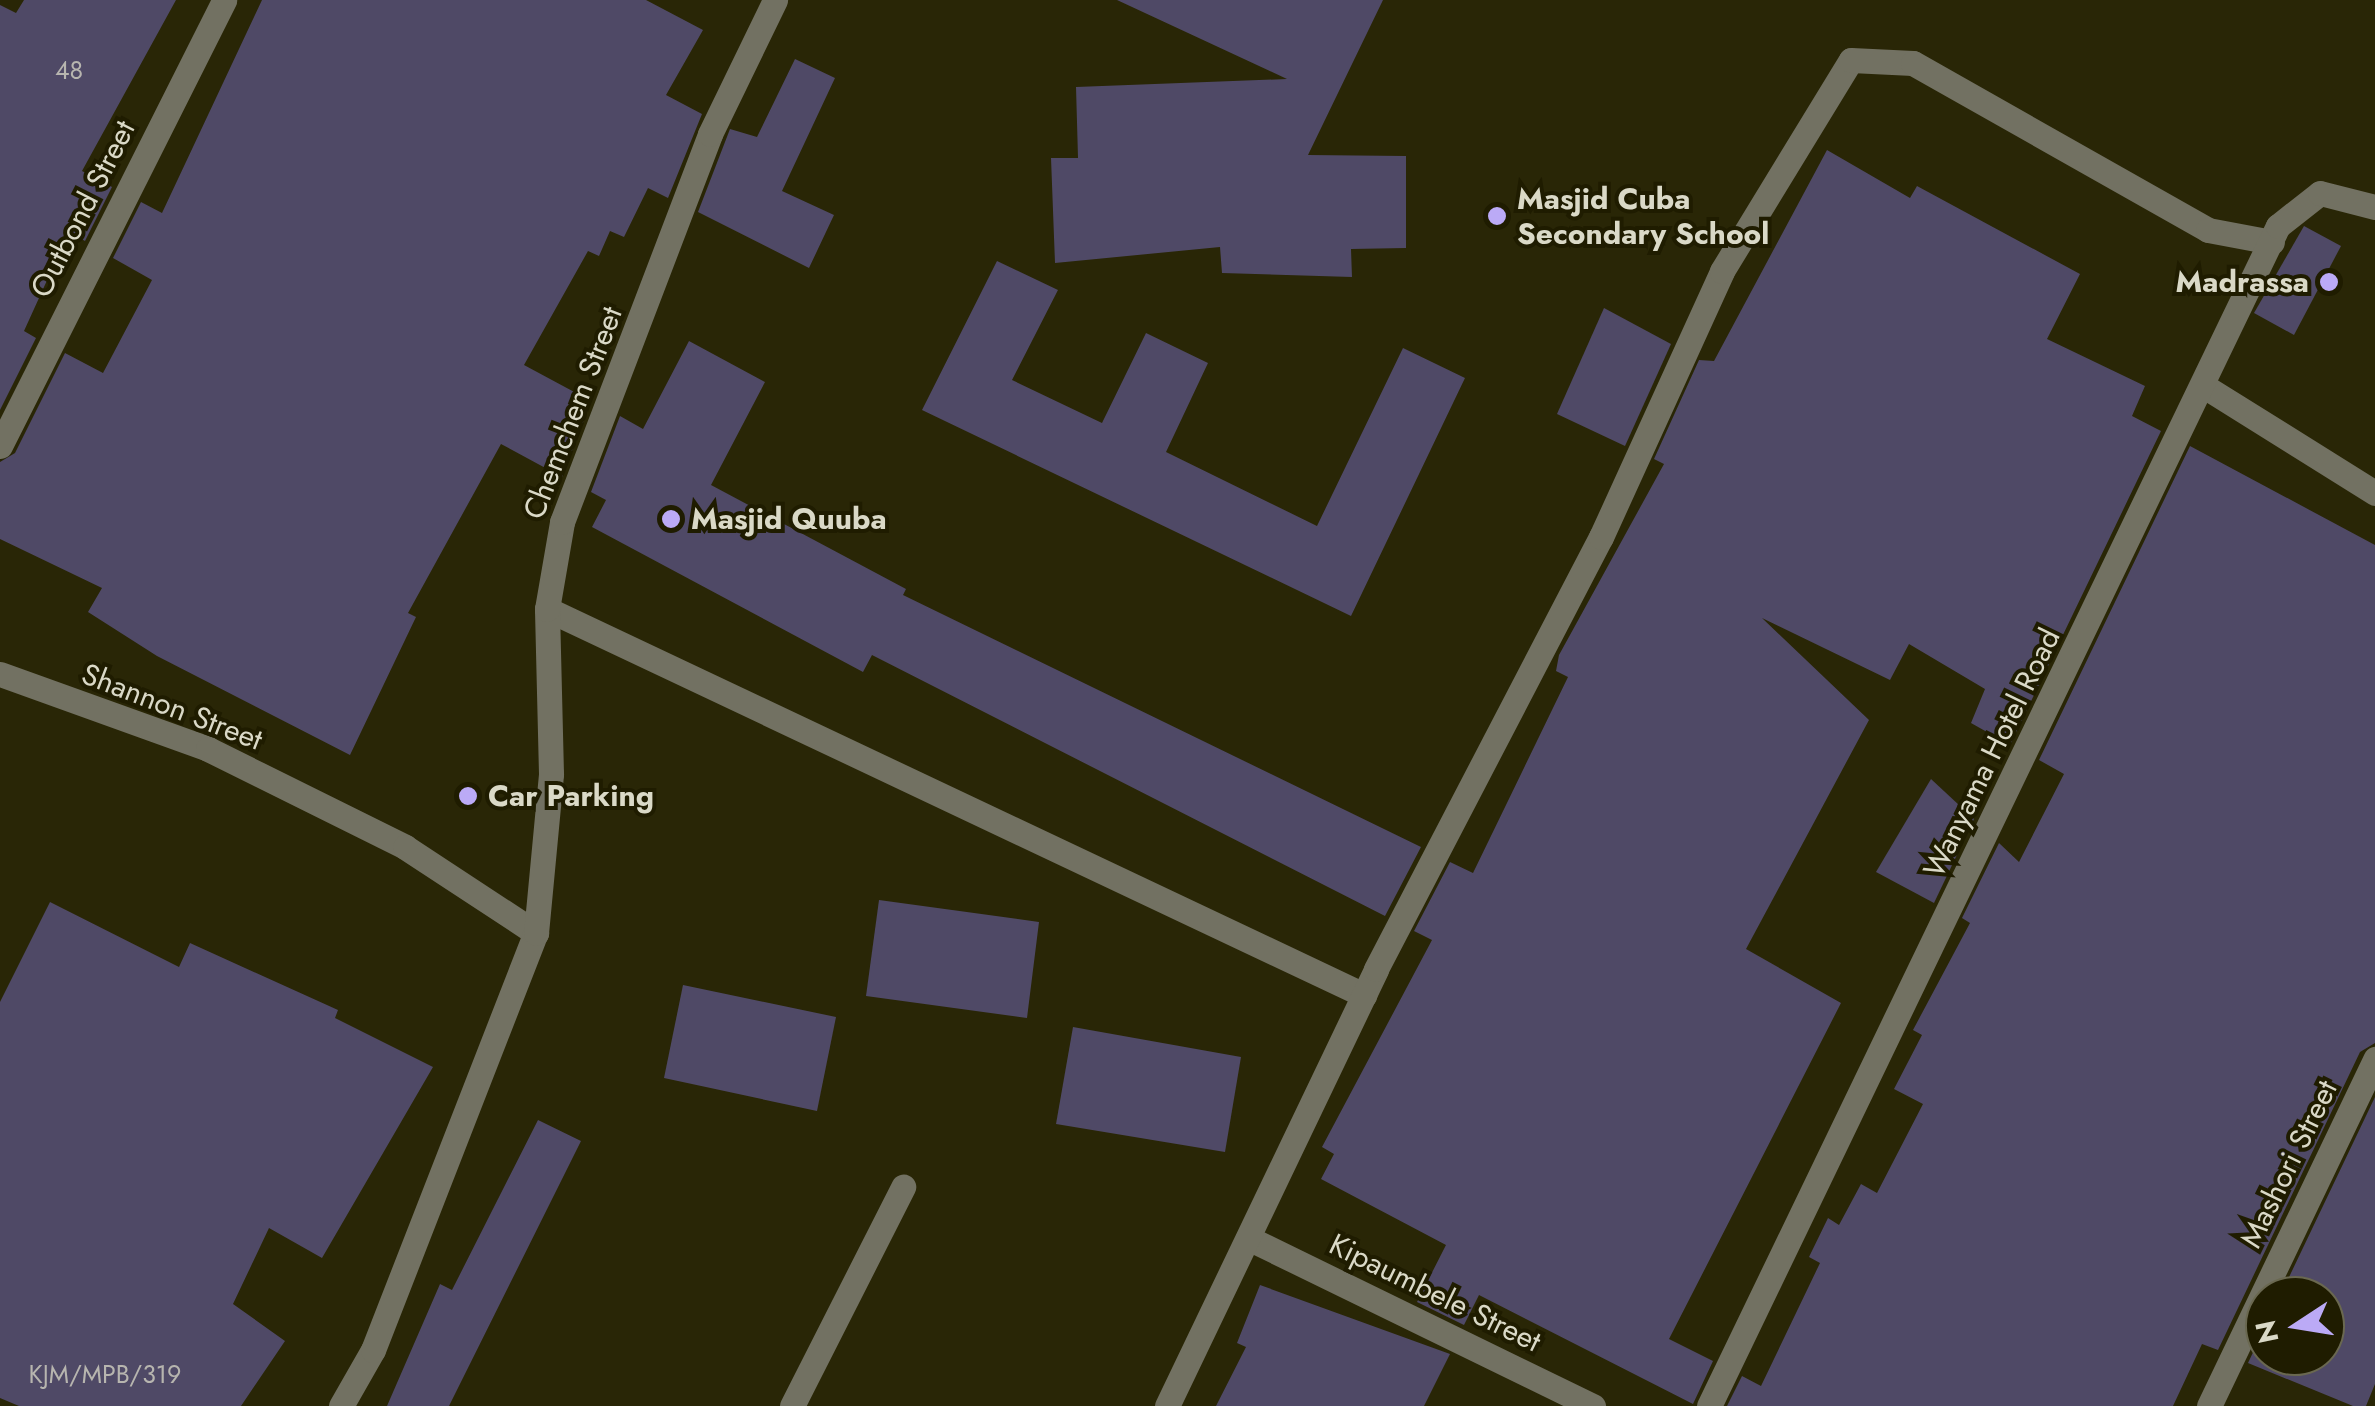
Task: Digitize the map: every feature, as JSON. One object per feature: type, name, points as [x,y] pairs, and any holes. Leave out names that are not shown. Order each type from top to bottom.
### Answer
[{"type":"street","name":"Outbond Street","points":[[0,446],[224,0]]},
{"type":"street","name":"Chemchem Street","points":[[341,1406],[374,1350],[536,933],[551,774],[547,609],[562,522],[710,134],[774,0]]},
{"type":"street","points":[[1167,1406],[1364,995],[1601,537],[1722,271],[1851,60],[1913,63],[2208,230],[2272,242]]},
{"type":"street","name":"Wanyama Hotel Road","points":[[1709,1406],[2207,388],[2272,242],[2303,199],[2339,193],[2375,207]]},
{"type":"street","points":[[2207,388],[2375,493]]},
{"type":"street","points":[[547,609],[1364,995]]},
{"type":"street","name":"Shannon Street","points":[[0,674],[208,749],[447,870],[536,933]]},
{"type":"street","name":"Mashori Street","points":[[2209,1406],[2375,1059]]},
{"type":"street","points":[[792,1406],[903,1187]]},
{"type":"street","name":"Kipaumbele Street","points":[[1248,1238],[1593,1406]]},
{"type":"building","points":[[24,0],[176,0],[82,171],[112,187],[85,241],[69,232],[24,331],[36,338],[0,410],[0,5],[16,13]]},
{"type":"building","points":[[262,0],[646,0],[703,30],[666,95],[702,114],[668,198],[648,188],[624,237],[610,231],[599,256],[588,251],[524,365],[591,401],[562,477],[501,444],[408,613],[416,617],[350,755],[157,656],[88,612],[102,588],[0,539],[0,462],[15,453],[65,353],[103,373],[152,280],[113,258],[141,202],[162,213]]},
{"type":"building","points":[[1117,0],[1383,0],[1308,155],[1406,156],[1406,248],[1351,249],[1352,277],[1222,273],[1220,247],[1055,263],[1051,158],[1078,158],[1076,87],[1287,79]]},
{"type":"building","points":[[795,59],[835,78],[782,191],[834,215],[809,268],[698,212],[730,129],[757,137]]},
{"type":"building","points":[[1827,150],[1910,198],[1917,186],[2080,274],[2047,339],[2145,386],[2132,416],[2161,431],[2010,745],[1971,723],[1985,689],[1909,644],[1890,680],[1762,618],[1869,720],[1746,949],[1841,1003],[1669,1339],[1713,1361],[1693,1404],[1479,1295],[1464,1325],[1417,1302],[1446,1245],[1321,1179],[1334,1154],[1322,1147],[1432,940],[1414,931],[1450,862],[1473,873],[1568,677],[1556,671],[1559,655],[1664,464],[1654,459],[1699,360],[1714,361]]},
{"type":"building","points":[[2304,226],[2341,246],[2294,335],[2254,313]]},
{"type":"building","points":[[997,261],[1058,290],[1012,380],[1102,423],[1146,333],[1208,363],[1166,452],[1317,526],[1403,348],[1465,378],[1351,616],[922,410]]},
{"type":"building","points":[[1604,308],[1671,344],[1625,446],[1557,414]]},
{"type":"building","points":[[689,341],[765,382],[711,485],[906,589],[903,595],[1421,847],[1385,916],[872,655],[863,672],[592,527],[606,500],[591,492],[620,416],[643,429]]},
{"type":"building","points":[[2190,446],[2375,545],[2375,1043],[2360,1052],[2253,1276],[2245,1276],[2245,1293],[2218,1350],[2202,1344],[2173,1406],[1727,1406],[1742,1376],[1761,1386],[1820,1263],[1809,1257],[1828,1218],[1839,1225],[1861,1184],[1877,1193],[1923,1104],[1894,1089],[1922,1035],[1913,1030],[1970,923],[1962,918],[1999,843],[2019,862],[2064,774],[2039,760]]},
{"type":"building","points":[[1931,779],[1974,819],[1934,903],[1876,872]]},
{"type":"building","points":[[879,900],[1039,922],[1027,1018],[866,996]]},
{"type":"building","points":[[50,902],[179,967],[190,943],[338,1010],[335,1018],[433,1067],[322,1258],[269,1228],[233,1304],[285,1341],[241,1406],[19,1406],[0,1398],[0,1002]]},
{"type":"building","points":[[683,985],[836,1017],[817,1111],[664,1078]]},
{"type":"building","points":[[1073,1027],[1241,1057],[1225,1152],[1056,1124]]},
{"type":"building","points":[[2375,1097],[2375,1384],[2366,1406],[2353,1406],[2280,1376],[2345,1376],[2345,1276],[2290,1276]]},
{"type":"building","points":[[538,1120],[581,1141],[449,1406],[387,1406],[440,1284],[452,1290]]},
{"type":"building","points":[[1260,1285],[1450,1354],[1424,1406],[1216,1406],[1246,1347],[1237,1343]]},
{"type":"place","name":"Masjid Cuba Secondary School","points":[[1497,216]]},
{"type":"place","name":"Madrassa","points":[[2329,282]]},
{"type":"place","name":"Masjid Quuba","points":[[671,519]]},
{"type":"place","name":"Car Parking","points":[[468,796]]}]
